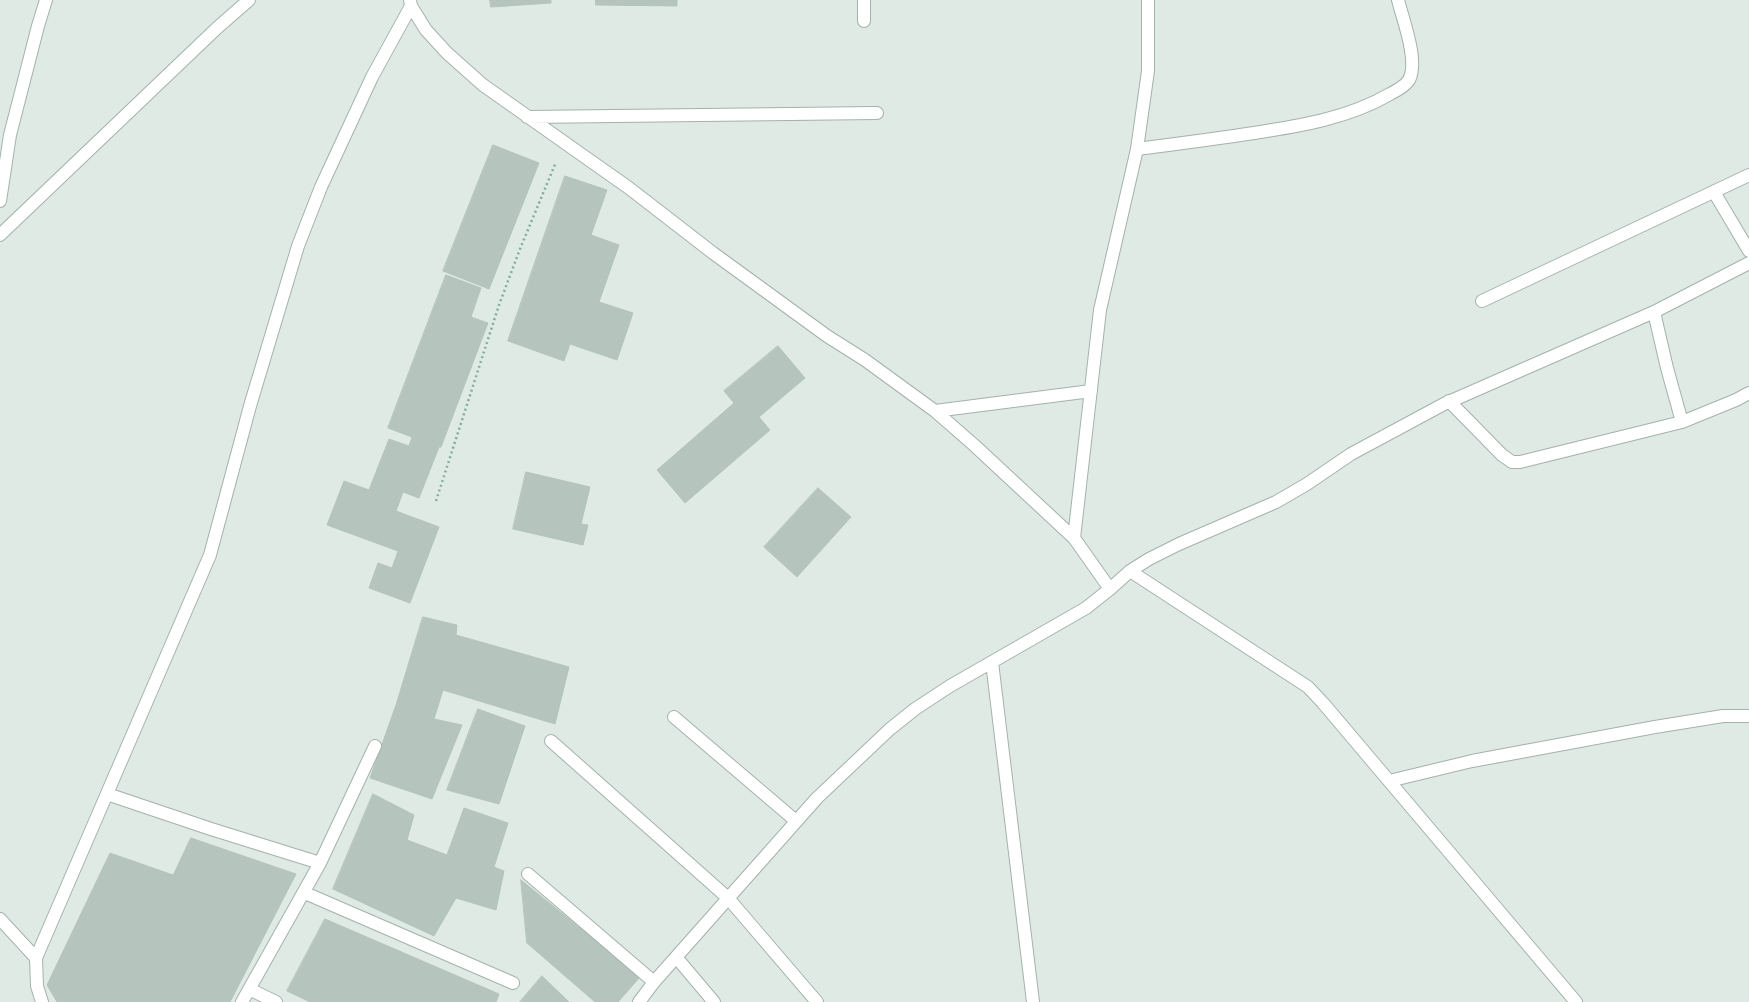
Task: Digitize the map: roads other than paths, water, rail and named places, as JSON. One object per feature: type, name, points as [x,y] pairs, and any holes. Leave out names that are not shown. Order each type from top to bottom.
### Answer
[{"type":"street","points":[[0,202],[10,136],[46,0]]},
{"type":"street","points":[[0,236],[217,28],[249,0]]},
{"type":"street","points":[[864,0],[864,21]]},
{"type":"street","points":[[1074,538],[1100,310],[1137,149],[1148,71],[1148,0]]},
{"type":"street","points":[[1137,149],[1220,139],[1306,125],[1376,102],[1400,89],[1408,81],[1411,75],[1412,61],[1398,0]]},
{"type":"street","points":[[410,3],[426,30],[447,53],[482,85],[629,188],[713,253],[826,336],[866,360],[935,411],[974,445],[1074,538],[1110,589]]},
{"type":"street","points":[[42,1002],[37,986],[36,958],[210,554],[250,406],[298,246],[356,110],[410,3]]},
{"type":"street","points":[[527,117],[878,113]]},
{"type":"street","points":[[1482,301],[1749,176]]},
{"type":"street","points":[[1714,192],[1749,251]]},
{"type":"street","points":[[639,1002],[654,982],[817,798],[890,729],[927,701],[1086,608],[1130,571],[1179,544],[1276,502],[1307,484],[1350,454],[1450,401],[1654,312],[1749,263]]},
{"type":"street","points":[[1654,312],[1667,368],[1682,422]]},
{"type":"street","points":[[935,411],[1091,391]]},
{"type":"street","points":[[1450,401],[1502,455],[1512,462],[1526,461],[1682,422],[1736,400],[1749,393]]},
{"type":"street","points":[[1130,571],[1308,687],[1576,1002]]},
{"type":"street","points":[[992,662],[1033,1002]]},
{"type":"street","points":[[1389,781],[1472,761],[1655,727],[1723,716],[1749,716]]},
{"type":"street","points":[[674,717],[796,821]]},
{"type":"street","points":[[551,741],[728,898],[817,1002]]},
{"type":"street","points":[[242,1002],[305,893],[375,746]]},
{"type":"street","points":[[107,794],[320,863]]},
{"type":"street","points":[[528,874],[654,982]]},
{"type":"street","points":[[305,893],[513,983]]},
{"type":"street","points":[[0,919],[36,958]]},
{"type":"street","points":[[676,957],[714,1002]]},
{"type":"street","points":[[249,990],[276,1002]]}]
